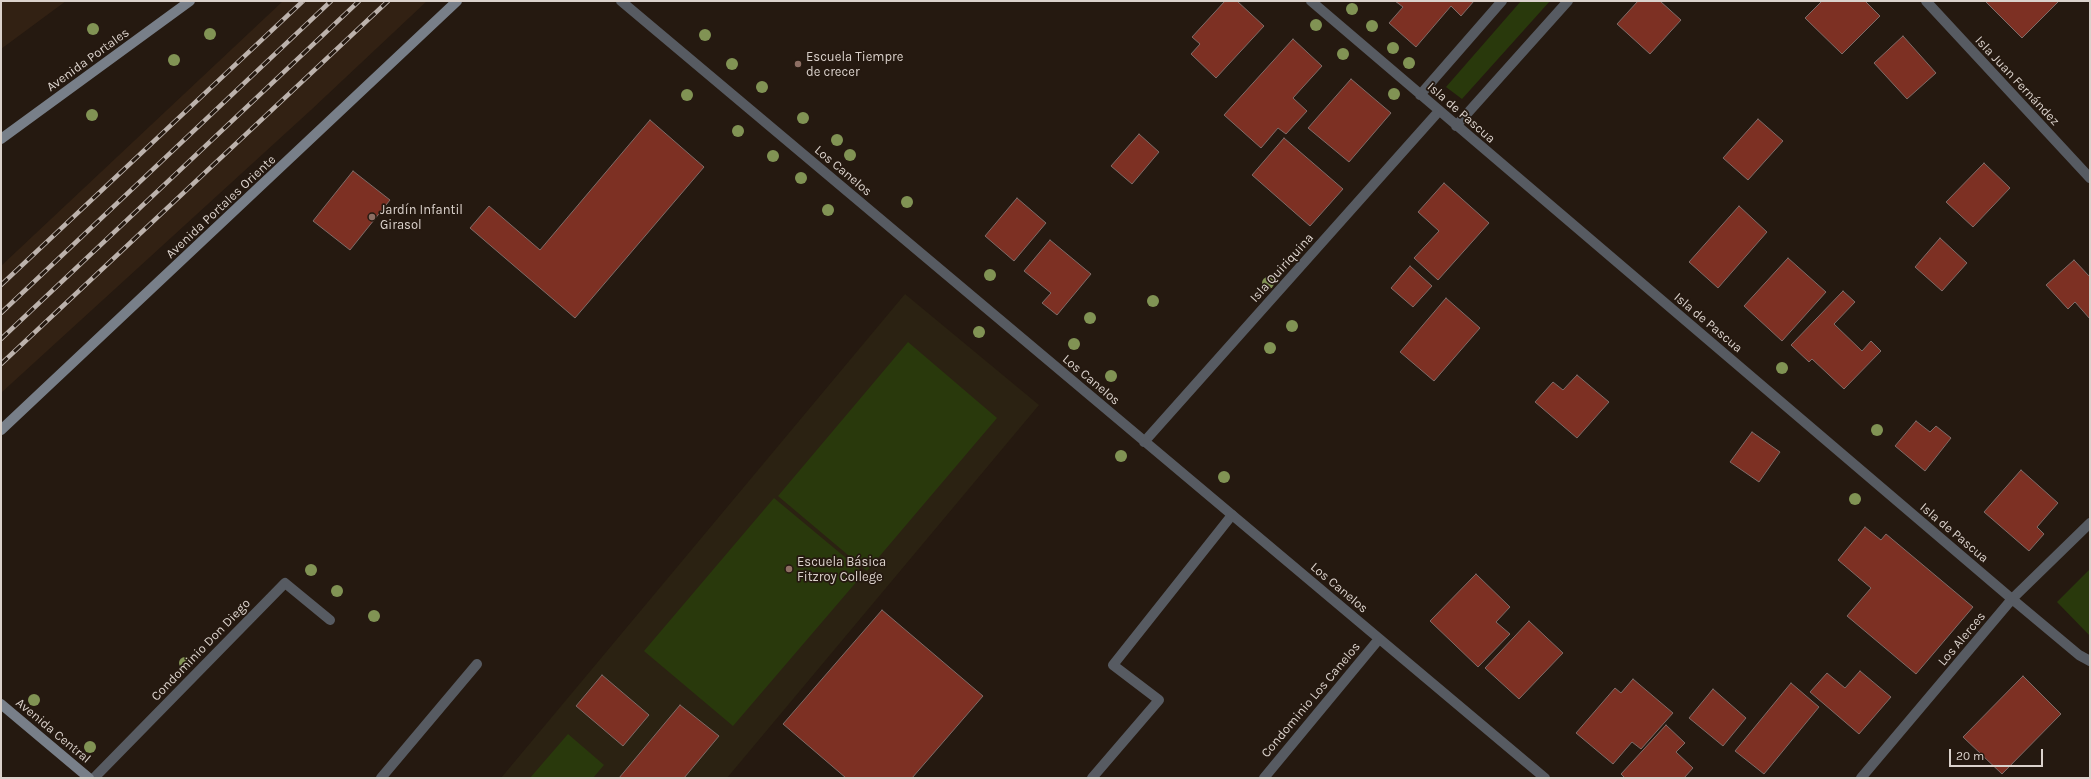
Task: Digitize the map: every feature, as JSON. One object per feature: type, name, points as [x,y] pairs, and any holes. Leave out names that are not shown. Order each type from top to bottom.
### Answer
[{"type":"street","name":"Avenida Portales","points":[[1,139],[190,1]]},
{"type":"street","name":"Avenida Portales Oriente","points":[[1,430],[457,1]]},
{"type":"street","name":"Los Canelos","points":[[621,1],[1544,778]]},
{"type":"street","name":"Isla de Pascua","points":[[1312,1],[1456,126],[2012,599],[2080,655],[2090,661]]},
{"type":"street","points":[[1420,95],[1502,1]]},
{"type":"street","points":[[1456,126],[1568,1]]},
{"type":"street","name":"Isla Juan Fernández","points":[[1926,1],[2090,178]]},
{"type":"street","name":"Isla Quiriquina","points":[[1144,442],[1439,111]]},
{"type":"street","points":[[1092,778],[1158,700],[1113,665],[1232,516]]},
{"type":"street","name":"Los Alerces","points":[[1861,778],[2012,599],[2090,523]]},
{"type":"street","name":"Condominio Don Diego","points":[[94,778],[285,582],[330,620]]},
{"type":"street","name":"Condominio Los Canelos","points":[[1264,778],[1379,639]]},
{"type":"street","points":[[381,778],[476,664]]},
{"type":"street","name":"Avenida Central","points":[[1,704],[89,778]]},
{"type":"shaded area","points":[[1,1],[66,1],[1,49]]},
{"type":"shaded area","points":[[283,1],[427,1],[311,110],[1,393],[1,266]]},
{"type":"shaded area","name":"Escuela Básica Fitzroy College","points":[[905,294],[1039,405],[727,778],[501,778]]},
{"type":"green space","points":[[1521,1],[1550,1],[1462,99],[1446,87]]},
{"type":"green space","points":[[908,342],[997,418],[867,571],[778,496]]},
{"type":"green space","points":[[774,498],[864,573],[733,726],[644,651]]},
{"type":"green space","points":[[2090,569],[2090,636],[2057,602]]},
{"type":"green space","points":[[568,734],[604,765],[593,778],[530,778]]},
{"type":"building","points":[[1225,1],[1237,1],[1264,26],[1216,78],[1191,54],[1200,44],[1192,37]]},
{"type":"building","points":[[1395,1],[1474,1],[1461,16],[1451,6],[1416,47],[1389,23],[1403,7]]},
{"type":"building","points":[[1638,1],[1660,1],[1681,20],[1650,54],[1617,24]]},
{"type":"building","points":[[1822,1],[1865,1],[1880,16],[1842,54],[1805,18]]},
{"type":"building","points":[[1985,1],[2059,1],[2022,38]]},
{"type":"building","points":[[1903,36],[1936,73],[1907,99],[1874,63]]},
{"type":"building","points":[[1293,39],[1322,66],[1293,98],[1307,111],[1286,134],[1278,128],[1261,148],[1224,115]]},
{"type":"building","points":[[1351,79],[1391,113],[1349,162],[1308,128]]},
{"type":"building","points":[[1758,119],[1783,141],[1748,180],[1723,158]]},
{"type":"building","points":[[650,120],[704,167],[575,318],[470,228],[489,206],[540,250]]},
{"type":"building","points":[[1139,134],[1159,152],[1132,184],[1111,166]]},
{"type":"building","points":[[1284,138],[1343,189],[1310,226],[1252,175]]},
{"type":"building","points":[[1984,163],[2010,188],[1973,227],[1946,202]]},
{"type":"building","points":[[353,171],[390,200],[350,250],[313,221]]},
{"type":"building","points":[[1444,183],[1489,223],[1438,280],[1414,258],[1439,231],[1418,212]]},
{"type":"building","points":[[1017,198],[1046,223],[1014,261],[985,236]]},
{"type":"building","points":[[1739,206],[1767,232],[1718,288],[1689,262]]},
{"type":"building","points":[[1940,238],[1967,263],[1942,291],[1915,267]]},
{"type":"building","points":[[1050,240],[1091,274],[1057,315],[1042,303],[1051,293],[1024,271]]},
{"type":"building","points":[[1788,258],[1826,292],[1782,341],[1744,306]]},
{"type":"building","points":[[2074,260],[2090,277],[2090,319],[2075,302],[2068,309],[2046,285]]},
{"type":"building","points":[[1410,266],[1432,286],[1413,307],[1391,288]]},
{"type":"building","points":[[1843,291],[1855,302],[1834,324],[1862,351],[1871,341],[1881,351],[1844,389],[1812,359],[1809,362],[1791,345]]},
{"type":"building","points":[[1446,298],[1480,328],[1434,381],[1400,352]]},
{"type":"building","points":[[1577,375],[1609,402],[1577,438],[1535,402],[1553,382],[1563,390]]},
{"type":"building","points":[[1916,421],[1930,432],[1936,426],[1951,438],[1925,471],[1895,446]]},
{"type":"building","points":[[1752,432],[1780,452],[1759,482],[1730,462]]},
{"type":"building","points":[[2021,470],[2058,503],[2037,527],[2044,534],[2029,551],[1984,512]]},
{"type":"building","points":[[1865,527],[1881,540],[1886,534],[1973,607],[1916,674],[1847,616],[1871,588],[1838,560]]},
{"type":"building","points":[[1476,574],[1510,607],[1496,622],[1510,634],[1478,667],[1430,621]]},
{"type":"building","points":[[882,610],[983,696],[912,778],[846,778],[783,724]]},
{"type":"building","points":[[1529,621],[1563,653],[1519,699],[1485,668]]},
{"type":"building","points":[[1860,671],[1891,697],[1859,734],[1810,692],[1827,673],[1845,688]]},
{"type":"building","points":[[602,675],[649,715],[623,746],[576,706]]},
{"type":"building","points":[[2023,676],[2061,714],[2002,774],[1963,737]]},
{"type":"building","points":[[1633,679],[1673,713],[1641,749],[1632,742],[1613,764],[1576,733],[1615,688],[1621,693]]},
{"type":"building","points":[[1791,683],[1819,707],[1764,774],[1735,751]]},
{"type":"building","points":[[1713,689],[1746,718],[1723,746],[1689,718]]},
{"type":"building","points":[[680,705],[719,736],[684,778],[619,778]]},
{"type":"building","points":[[1666,725],[1685,743],[1676,752],[1693,768],[1684,778],[1625,778],[1621,774]]},
{"type":"railway","points":[[1,285],[303,1]]},
{"type":"railway","points":[[1,313],[331,1]]},
{"type":"railway","points":[[1,339],[359,1]]},
{"type":"railway","points":[[1,364],[388,1]]},
{"type":"place","name":"Escuela Tiempre de crecer","points":[[798,64]]},
{"type":"place","name":"Jardín Infantil Girasol","points":[[372,217]]},
{"type":"place","name":"Escuela Básica Fitzroy College","points":[[789,569]]}]
